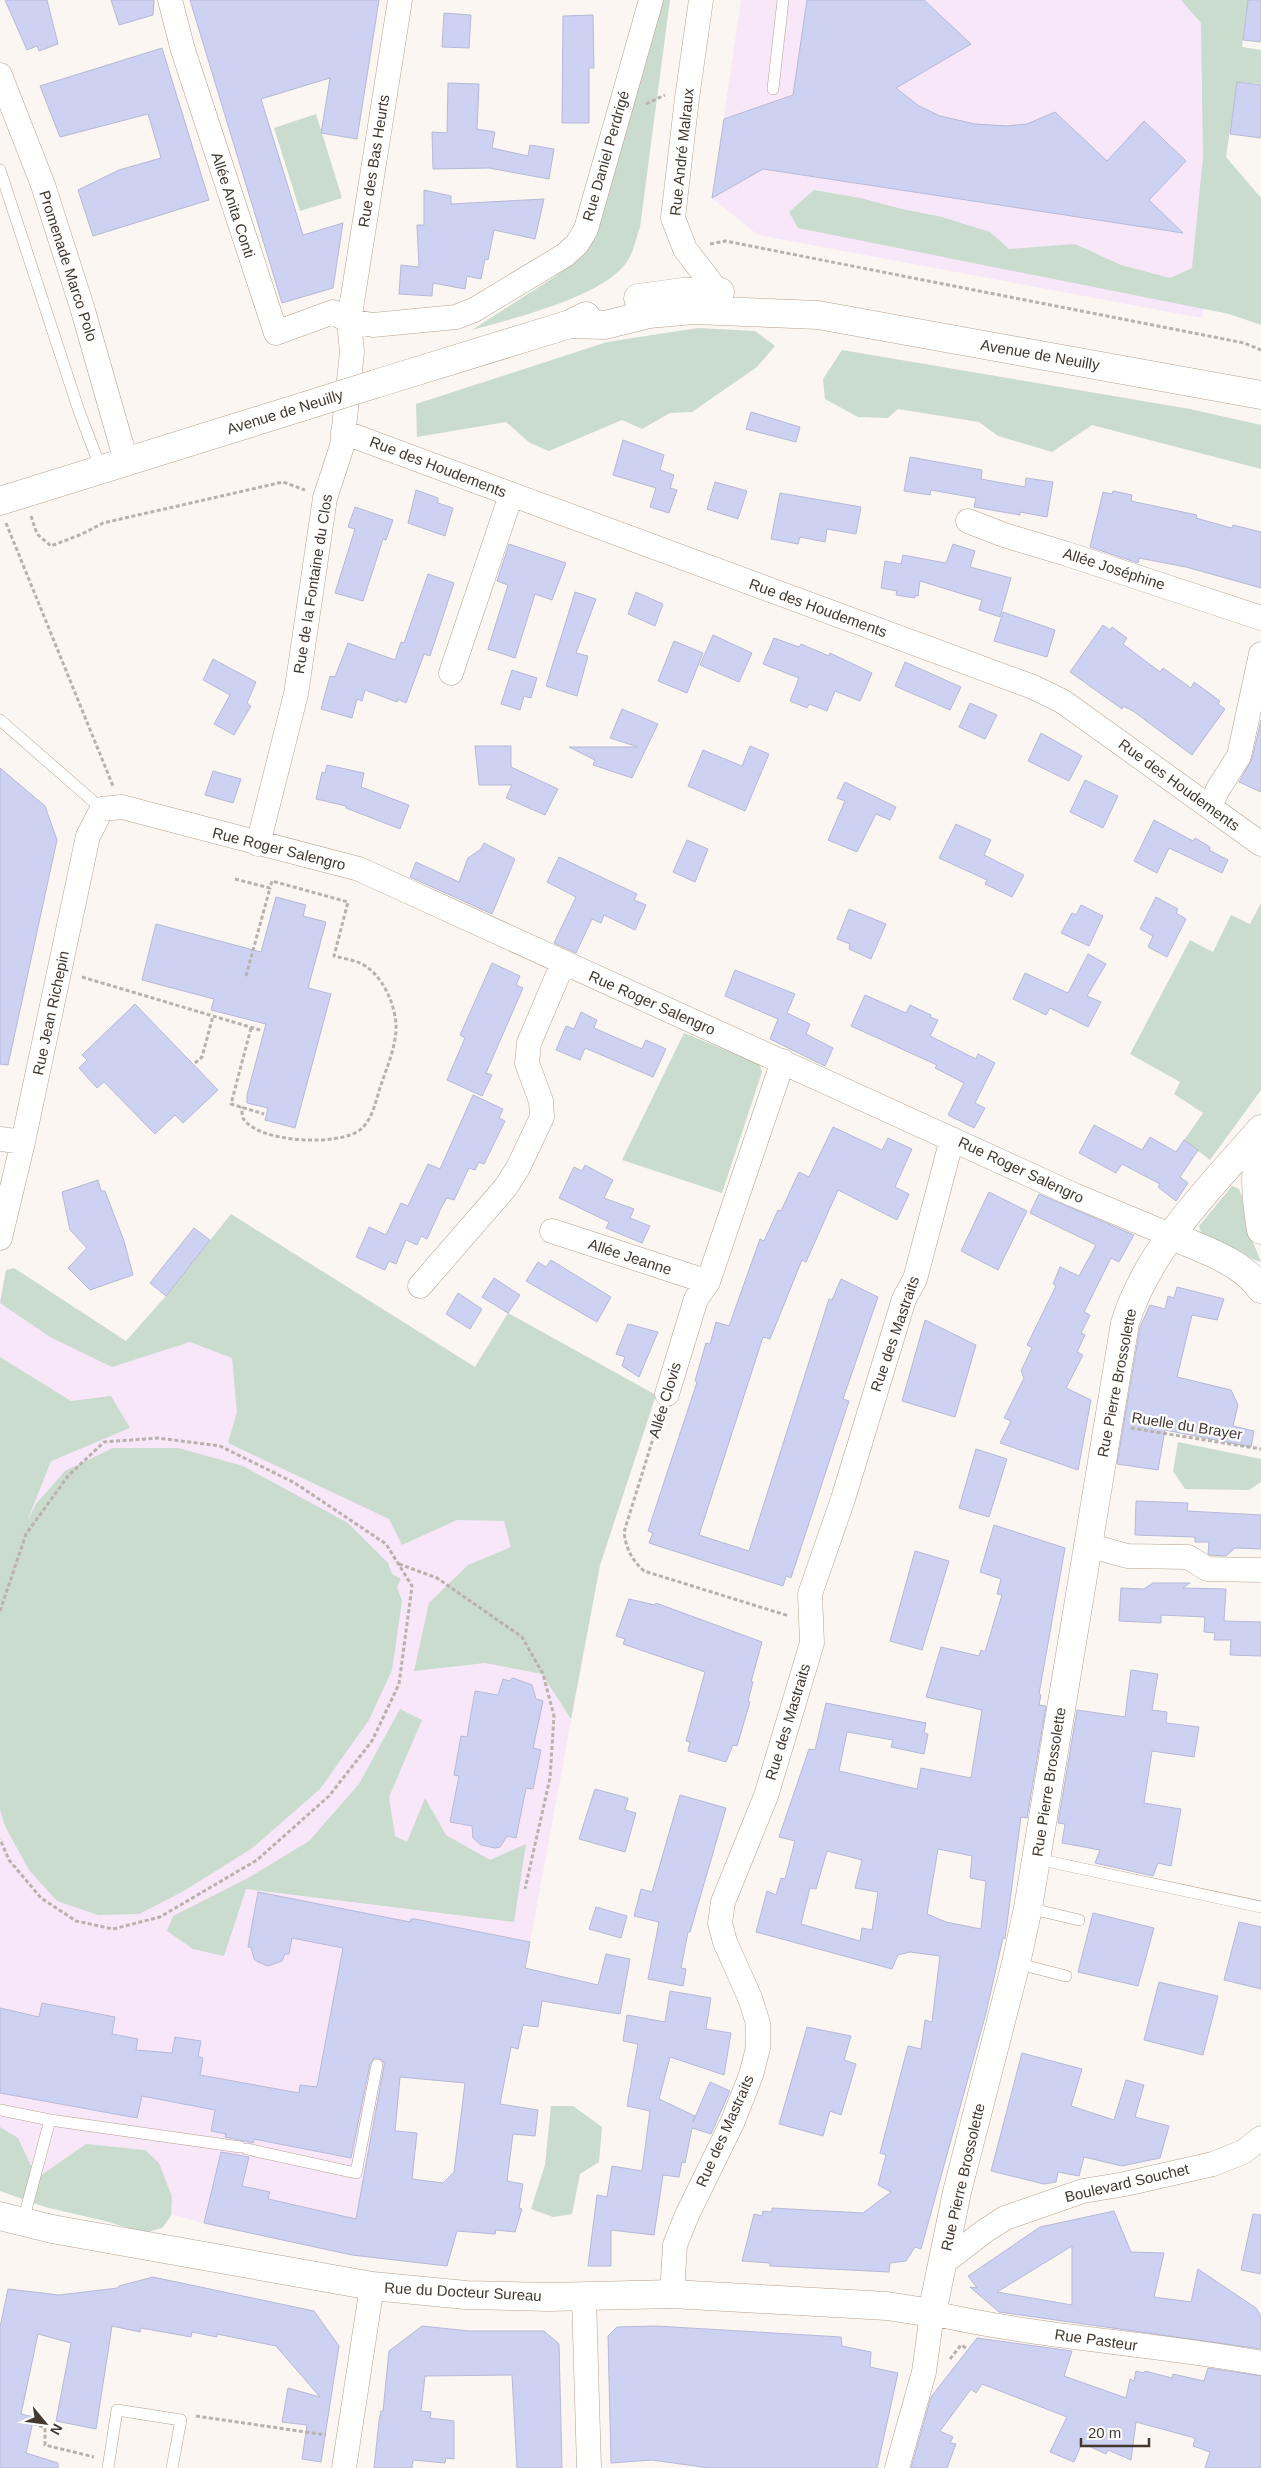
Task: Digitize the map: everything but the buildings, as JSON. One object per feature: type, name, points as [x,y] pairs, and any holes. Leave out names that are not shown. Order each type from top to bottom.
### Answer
[{"type":"street","name":"Allée Anita Conti","points":[[170,0],[183,50],[276,333],[333,312],[349,321]]},
{"type":"street","name":"Rue des Bas Heurts","points":[[349,321],[400,0]]},
{"type":"street","name":"Rue Daniel Perdrigé","points":[[349,321],[373,325],[456,317],[474,310],[565,255],[576,244],[586,229],[651,0]]},
{"type":"street","name":"Rue André Malraux","points":[[701,0],[673,218],[684,249],[718,292]]},
{"type":"street","name":"Promenade Marco Polo","points":[[0,75],[52,213],[82,307],[114,465]]},
{"type":"street","name":"Avenue de Neuilly","points":[[10,506],[114,465],[570,324],[602,308],[644,296],[682,292],[718,292],[770,298],[818,315]]},
{"type":"street","name":"Avenue de Neuilly","points":[[570,324],[605,325],[650,314],[693,310],[818,315],[1261,395]]},
{"type":"street","name":"Rue de la Fontaine du Clos","points":[[258,844],[296,694],[325,498],[342,446],[352,352],[349,321]]},
{"type":"street","name":"Rue des Houdements","points":[[343,432],[1033,687],[1062,701],[1261,844]]},
{"type":"street","points":[[451,673],[511,495]]},
{"type":"street","name":"Allée Joséphine","points":[[968,521],[1004,535],[1261,618]]},
{"type":"street","points":[[1210,807],[1239,756],[1261,654]]},
{"type":"street","name":"Rue Roger Salengro","points":[[112,808],[359,869],[1074,1195],[1170,1235]]},
{"type":"street","name":"Rue Jean Richepin","points":[[0,1238],[23,1142],[88,836],[112,808]]},
{"type":"street","points":[[420,1286],[505,1188],[518,1168],[542,1116],[541,1102],[527,1063],[529,1043],[563,963]]},
{"type":"street","name":"Allée Clovis","points":[[667,1394],[696,1299],[708,1282],[783,1061]]},
{"type":"street","name":"Rue Pierre Brossolette","points":[[897,2468],[924,2372],[932,2313],[957,2192],[1016,1963],[1028,1908],[1125,1323],[1131,1304],[1170,1235],[1261,1129]]},
{"type":"street","points":[[1261,1134],[1255,1166],[1256,1198],[1261,1230]]},
{"type":"street","points":[[0,1139],[23,1142]]},
{"type":"street","name":"Rue des Mastraits","points":[[672,2294],[675,2245],[687,2215],[733,2121],[751,2075],[758,2048],[758,2022],[720,1923],[723,1902],[766,1796],[812,1642],[810,1594],[843,1498],[904,1299],[914,1279],[952,1139]]},
{"type":"street","name":"Allée Jeanne","points":[[552,1231],[708,1282]]},
{"type":"street","points":[[1170,1235],[1241,1268],[1253,1278],[1261,1289]]},
{"type":"street","points":[[1088,1545],[1127,1556],[1188,1557],[1207,1569],[1261,1570]]},
{"type":"street","name":"Boulevard Souchet","points":[[943,2263],[985,2231],[1021,2212],[1083,2191],[1125,2184],[1213,2164],[1243,2152],[1261,2138]]},
{"type":"street","name":"Rue du Docteur Sureau","points":[[11,2219],[52,2229],[372,2286],[466,2295],[584,2298],[672,2294],[887,2306],[932,2313]]},
{"type":"street","points":[[344,2468],[372,2286]]},
{"type":"street","points":[[584,2298],[589,2468]]},
{"type":"street","name":"Rue Pasteur","points":[[932,2313],[1087,2340],[1214,2354],[1261,2363]]},
{"type":"lane","points":[[773,89],[783,0]]},
{"type":"lane","points":[[0,170],[89,438],[114,465]]},
{"type":"lane","points":[[0,720],[112,808]]},
{"type":"lane","points":[[1037,1859],[1261,1907]]},
{"type":"lane","points":[[1028,1908],[1079,1920]]},
{"type":"lane","points":[[1016,1963],[1066,1976]]},
{"type":"lane","points":[[0,2110],[50,2120],[244,2148],[356,2172],[377,2065]]},
{"type":"lane","points":[[11,2219],[50,2120]]},
{"type":"lane","points":[[109,2464],[117,2410],[181,2420],[172,2468]]},
{"type":"path","points":[[617,116],[624,118],[662,95],[687,98]]},
{"type":"path","points":[[684,249],[725,242],[1234,342],[1261,350]]},
{"type":"path","points":[[10,506],[50,546],[82,534],[103,523],[283,482],[325,498]]},
{"type":"path","points":[[10,506],[112,808]]},
{"type":"path","points":[[235,879],[270,888]]},
{"type":"path","points":[[241,1107],[243,1118],[250,1125],[268,1134],[325,1140],[336,1139],[356,1132],[370,1116],[391,1054],[396,1030],[392,1010],[377,976],[359,963],[334,956],[348,902],[272,881],[246,976]]},
{"type":"path","points":[[60,970],[260,1030]]},
{"type":"path","points":[[195,1064],[202,1057],[214,1016]]},
{"type":"path","points":[[251,1028],[231,1104],[264,1114]]},
{"type":"path","name":"Allée Clovis","points":[[667,1394],[624,1532],[628,1550],[635,1563],[644,1571],[811,1623]]},
{"type":"path","name":"Ruelle du Brayer","points":[[1108,1424],[1261,1449]]},
{"type":"path","points":[[0,1611],[26,1534],[68,1476],[104,1442],[158,1438],[220,1446],[310,1493],[386,1544],[412,1586],[399,1684],[372,1741],[329,1796],[257,1860],[160,1917],[113,1929],[76,1921],[41,1898],[9,1860],[0,1838]]},
{"type":"path","points":[[399,1564],[437,1578],[522,1637],[542,1674],[554,1716],[550,1778],[525,1889]]},
{"type":"path","points":[[953,2346],[944,2358],[948,2362],[961,2345],[966,2348]]},
{"type":"path","points":[[181,2420],[199,2415],[349,2438]]},
{"type":"path","points":[[27,2421],[44,2428],[45,2445],[109,2464]]},
{"type":"shaded area","points":[[741,0],[1234,0],[1246,13],[1202,318],[758,235],[712,198]]},
{"type":"shaded area","points":[[231,1214],[475,1367],[508,1313],[656,1395],[600,1566],[503,2087],[400,2077],[395,2131],[417,2133],[409,2208],[351,2255],[203,2223],[37,2178],[0,2165],[0,1299],[6,1270],[14,1268],[126,1341],[166,1296]]},
{"type":"green space","points":[[662,0],[670,0],[640,227],[628,260],[617,273],[600,285],[580,295],[533,313],[472,330],[556,276],[581,255]]},
{"type":"green space","points":[[1181,0],[1255,0],[1246,13],[1242,47],[1261,50],[1261,84],[1237,82],[1226,157],[1261,198],[1261,325],[1229,314],[798,228],[789,212],[814,190],[860,198],[942,217],[990,232],[1009,249],[1075,244],[1121,265],[1170,278],[1192,268],[1203,157],[1201,23]]},
{"type":"green space","points":[[316,114],[342,198],[300,211],[274,128]]},
{"type":"green space","points":[[698,328],[755,331],[775,346],[757,367],[692,412],[670,413],[642,429],[622,420],[549,451],[530,443],[506,422],[417,437],[416,404],[607,342]]},
{"type":"green space","points":[[842,350],[1190,409],[1261,425],[1261,469],[1092,425],[1052,452],[998,436],[979,422],[898,409],[888,418],[858,417],[825,399],[823,379]]},
{"type":"green space","points":[[1261,903],[1261,1090],[1210,1160],[1184,1140],[1203,1113],[1174,1094],[1180,1082],[1130,1054],[1190,940],[1213,952],[1231,915],[1250,924]]},
{"type":"green space","points":[[684,1033],[759,1064],[762,1072],[722,1193],[622,1160]]},
{"type":"green space","points":[[1232,1186],[1239,1189],[1247,1227],[1261,1262],[1212,1245],[1202,1236],[1199,1226]]},
{"type":"green space","points":[[231,1214],[475,1367],[508,1313],[656,1395],[600,1565],[571,1719],[542,1674],[485,1663],[414,1671],[429,1603],[468,1565],[511,1547],[504,1521],[457,1520],[402,1545],[389,1519],[228,1443],[237,1412],[232,1358],[190,1342],[112,1367],[50,1337],[0,1303],[6,1270],[14,1268],[126,1341],[166,1296]]},
{"type":"green space","points":[[0,1357],[71,1401],[111,1396],[130,1428],[51,1461],[27,1522],[36,1504],[65,1471],[113,1448],[178,1448],[243,1466],[348,1523],[388,1563],[392,1574],[401,1579],[397,1587],[402,1601],[392,1670],[369,1720],[320,1789],[251,1849],[182,1892],[139,1914],[98,1915],[57,1901],[29,1870],[5,1826],[0,1810]]},
{"type":"green space","points":[[1178,1442],[1261,1459],[1261,1482],[1249,1490],[1185,1489],[1173,1471]]},
{"type":"green space","points":[[400,1709],[422,1720],[389,1797],[395,1836],[407,1842],[425,1798],[446,1835],[490,1860],[526,1844],[514,1922],[246,1889],[224,1956],[193,1949],[167,1931],[173,1916],[250,1877],[309,1841],[359,1784]]},
{"type":"green space","points":[[551,2106],[573,2106],[602,2127],[599,2162],[580,2174],[572,2214],[553,2217],[531,2209],[545,2165]]},
{"type":"green space","points":[[0,2127],[18,2138],[37,2178],[86,2144],[145,2150],[159,2163],[172,2197],[171,2216],[162,2228],[145,2233],[105,2221],[45,2207],[0,2191]]}]
